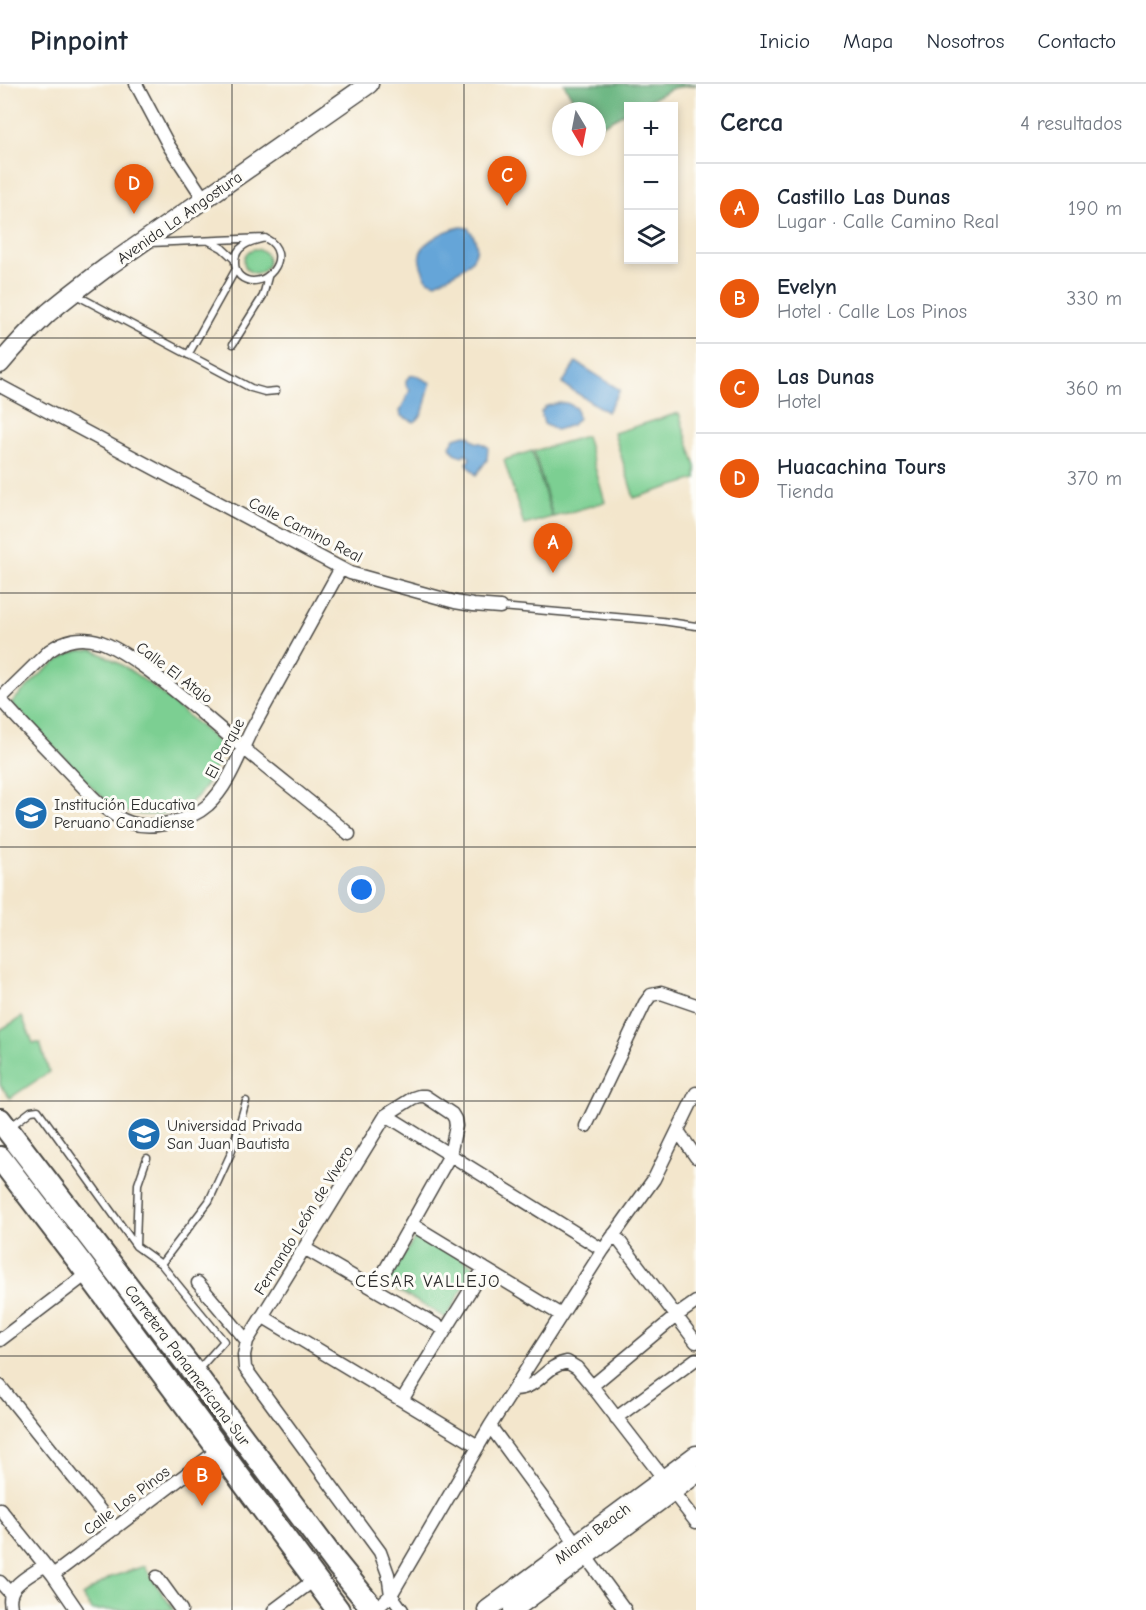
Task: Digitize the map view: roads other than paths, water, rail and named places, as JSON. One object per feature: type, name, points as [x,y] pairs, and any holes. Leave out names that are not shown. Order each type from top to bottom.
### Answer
[{"type":"highway","name":"Carretera Panamericana Sur","points":[[3,1125],[374,1610]]},
{"type":"highway","name":"Carretera Panamericana Sur","points":[[0,1158],[193,1413],[338,1610]]},
{"type":"street","points":[[136,84],[169,146],[204,199]]},
{"type":"street","name":"Avenida La Angostura","points":[[0,364],[24,336],[73,293],[369,84]]},
{"type":"street","name":"Calle Camino Real","points":[[0,386],[350,573],[455,602],[500,607]]},
{"type":"street","name":"El Parque","points":[[0,699],[98,802],[116,816],[130,823],[161,825],[189,816],[205,807],[226,783],[242,748],[341,568]]},
{"type":"street","name":"Calle El Atajo","points":[[0,699],[50,651],[67,640],[90,640],[114,648],[162,680],[349,834]]},
{"type":"street","points":[[586,1126],[645,1003],[651,995],[661,993],[696,1005]]},
{"type":"street","points":[[374,1610],[391,1595],[490,1426],[603,1250],[654,1179],[696,1093]]},
{"type":"street","points":[[375,1288],[450,1155],[456,1126],[452,1114],[425,1096],[413,1098],[386,1115],[450,1155],[603,1250]]},
{"type":"street","name":"Fernando León de Vivero","points":[[247,1341],[386,1115]]},
{"type":"street","points":[[678,1131],[696,1157]]},
{"type":"street","points":[[411,1224],[561,1315]]},
{"type":"street","points":[[614,1234],[696,1342]]},
{"type":"street","points":[[304,1248],[445,1330]]},
{"type":"street","points":[[402,1400],[483,1268]]},
{"type":"street","points":[[0,1340],[88,1273]]},
{"type":"street","points":[[198,1283],[247,1341],[244,1355],[245,1368],[380,1552],[388,1574],[391,1595],[402,1610]]},
{"type":"street","points":[[592,1386],[675,1316],[696,1302]]},
{"type":"street","points":[[262,1316],[478,1446]]},
{"type":"street","points":[[616,1418],[696,1359]]},
{"type":"street","points":[[514,1389],[524,1389],[532,1385],[558,1363],[567,1362],[577,1368],[696,1522]]},
{"type":"street","points":[[0,1386],[115,1529]]},
{"type":"street","points":[[490,1426],[625,1610]]},
{"type":"street","name":"Calle Los Pinos","points":[[10,1593],[16,1585],[49,1570],[115,1529],[218,1450]]},
{"type":"street","name":"Miami Beach","points":[[487,1610],[581,1550],[668,1485],[696,1455]]},
{"type":"street","name":"Miami Beach","points":[[668,1485],[696,1474]]},
{"type":"street","points":[[0,1509],[49,1570],[77,1610]]},
{"type":"street","name":"Miami Beach","points":[[513,1610],[581,1550]]},
{"type":"street","points":[[157,1577],[181,1610]]},
{"type":"street","points":[[274,1610],[314,1580]]},
{"type":"street","points":[[0,1582],[10,1593],[12,1610]]},
{"type":"lane","points":[[141,244],[265,238],[273,242],[278,260],[275,269],[268,277],[262,296],[233,344]]},
{"type":"lane","points":[[265,238],[245,245],[238,251],[235,260],[240,276],[249,280],[268,277]]},
{"type":"lane","points":[[206,240],[215,243],[235,260]]},
{"type":"lane","points":[[188,355],[236,269]]},
{"type":"lane","points":[[73,293],[251,388],[265,392],[276,391]]},
{"type":"lane","name":"Calle Camino Real","points":[[500,607],[696,626]]},
{"type":"lane","points":[[161,1264],[209,1201],[231,1153],[246,1101]]},
{"type":"lane","points":[[3,1125],[31,1111],[38,1110],[136,1246],[161,1264],[224,1341],[195,1374]]},
{"type":"lane","points":[[136,1246],[138,1184],[147,1158]]},
{"type":"water","points":[[461,227],[468,228],[475,238],[477,248],[475,255],[470,262],[454,274],[436,283],[427,280],[420,262],[423,247],[441,234]]},
{"type":"water","points":[[576,362],[620,390],[607,412],[562,384]]},
{"type":"water","points":[[415,375],[431,383],[424,410],[414,422],[401,416],[400,411],[410,390],[406,385],[406,380]]},
{"type":"water","points":[[567,403],[576,408],[578,418],[572,425],[556,430],[544,424],[541,412],[547,406]]},
{"type":"water","points":[[465,435],[488,447],[487,460],[476,475],[467,463],[470,458],[465,453],[463,456],[456,454],[450,446],[455,438]]},
{"type":"place","name":"Las Dunas","points":[[507,206]]},
{"type":"place","name":"Huacachina Tours","points":[[134,214]]},
{"type":"place","name":"Castillo Las Dunas","points":[[553,573]]},
{"type":"place","name":"Institución Educativa Peruano Canadiense","points":[[31,813]]},
{"type":"place","name":"Universidad Privada San Juan Bautista","points":[[144,1134]]},
{"type":"place","name":"Evelyn","points":[[202,1506]]},
{"type":"district","name":"CÉSAR VALLEJO","points":[[428,1281]]}]
